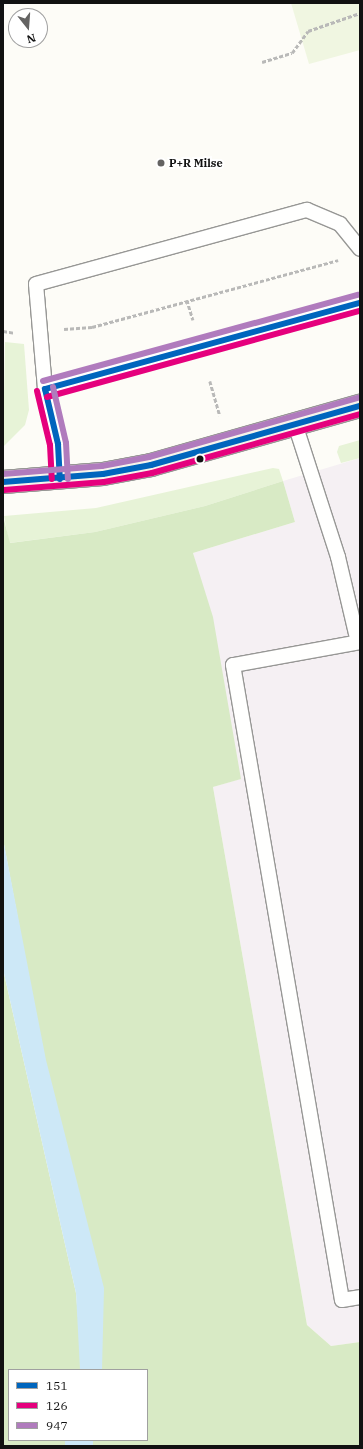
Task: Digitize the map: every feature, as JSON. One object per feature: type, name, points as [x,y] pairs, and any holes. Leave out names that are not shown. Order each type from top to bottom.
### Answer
[{"type":"main road","points":[[3,482],[60,479],[151,465],[360,406]]},
{"type":"lane","points":[[60,479],[58,444],[45,389],[36,284],[307,210],[340,224],[360,249]]},
{"type":"lane","points":[[45,389],[360,303]]},
{"type":"lane","points":[[295,424],[338,557],[359,642],[233,664],[342,1300],[360,1297]]},
{"type":"path","points":[[262,62],[292,53],[308,31],[360,12]]},
{"type":"path","points":[[3,331],[40,332],[92,327],[345,258]]},
{"type":"path","points":[[187,300],[193,320]]},
{"type":"path","points":[[210,381],[220,416],[236,412],[245,439]]},
{"type":"shaded area","points":[[360,458],[360,1342],[331,1346],[307,1325],[213,787],[240,779],[193,553],[295,522],[283,481]]},
{"type":"green space","points":[[291,3],[360,3],[360,50],[309,64]]},
{"type":"green space","points":[[5,342],[24,344],[29,410],[25,425],[3,447]]},
{"type":"green space","points":[[360,440],[360,458],[341,463],[337,452],[339,446]]},
{"type":"green space","points":[[273,468],[279,469],[283,481],[205,506],[95,532],[9,543],[4,516],[96,508]]},
{"type":"green space","points":[[283,481],[295,522],[193,553],[213,617],[241,779],[213,787],[307,1325],[331,1346],[360,1342],[360,1446],[93,1446],[93,1441],[148,1441],[148,1369],[102,1369],[3,839],[3,516],[10,543],[95,532],[205,506]]},
{"type":"green space","points":[[3,969],[76,1293],[82,1366],[80,1369],[8,1369],[8,1441],[65,1441],[65,1446],[3,1446]]},
{"type":"water","points":[[3,839],[46,1060],[104,1288],[102,1369],[80,1369],[76,1293],[3,969]]},
{"type":"water","points":[[65,1441],[93,1441],[93,1446],[65,1446]]},
{"type":"transit line","name":"947","points":[[43,381],[358,295]]},
{"type":"transit line","name":"151","points":[[45,389],[360,303]]},
{"type":"transit line","name":"126","points":[[47,397],[360,311]]},
{"type":"transit line","name":"947","points":[[53,387],[66,443],[68,479]]},
{"type":"transit line","name":"151","points":[[45,389],[58,444],[60,479]]},
{"type":"transit line","name":"126","points":[[37,391],[50,445],[52,479]]},
{"type":"transit line","name":"947","points":[[3,474],[102,466],[149,457],[358,398]]},
{"type":"transit line","name":"151","points":[[3,482],[103,474],[151,465],[360,406]]},
{"type":"transit line","name":"126","points":[[4,490],[104,482],[152,473],[360,414]]},
{"type":"place","name":"P+R Milse","points":[[161,163]]}]
